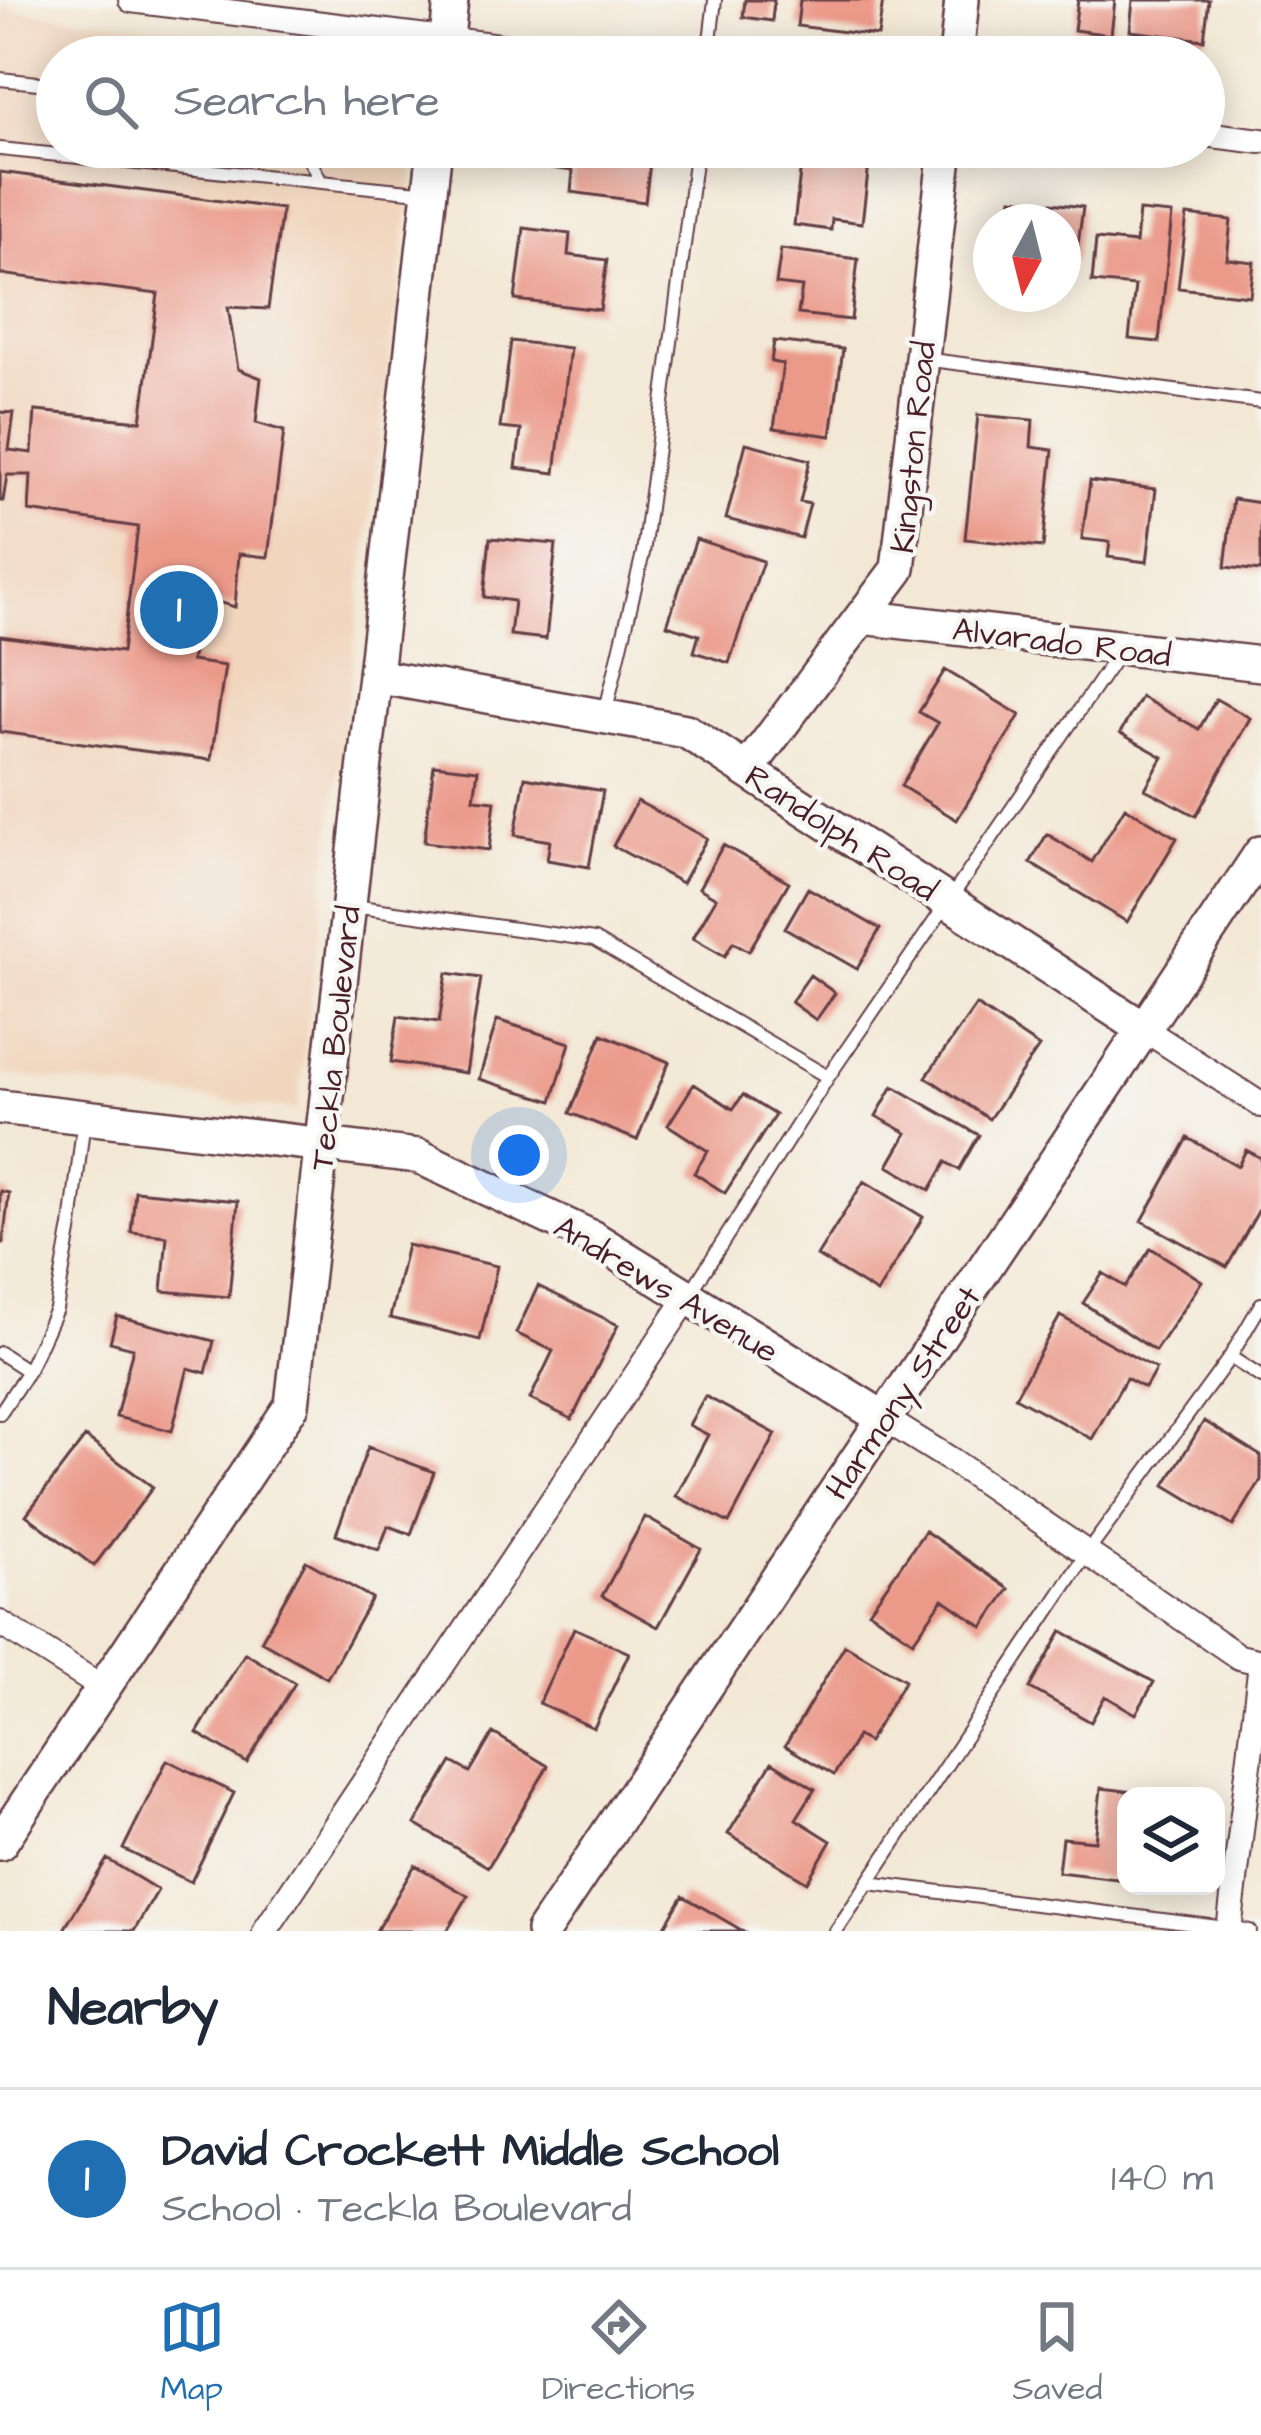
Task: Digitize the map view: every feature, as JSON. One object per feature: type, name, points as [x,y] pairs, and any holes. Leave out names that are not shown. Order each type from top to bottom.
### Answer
[{"type":"street","points":[[131,0],[196,4],[378,36]]},
{"type":"street","points":[[448,36],[452,0]]},
{"type":"street","points":[[958,36],[962,0]]},
{"type":"street","points":[[1225,137],[1261,141]]},
{"type":"street","name":"Teckla Boulevard","points":[[0,1843],[292,1405],[432,168]]},
{"type":"street","name":"Kingston Road","points":[[747,770],[898,569],[944,168]]},
{"type":"street","name":"Alvarado Road","points":[[862,617],[1261,664]]},
{"type":"street","name":"Randolph Road","points":[[375,676],[686,731],[1261,1105]]},
{"type":"street","name":"Harmony Street","points":[[543,1931],[1261,853]]},
{"type":"street","name":"Andrews Avenue","points":[[0,1107],[418,1156],[593,1238],[951,1460],[1239,1657],[1261,1663]]},
{"type":"street","points":[[265,1931],[688,1297]]},
{"type":"street","points":[[0,1623],[103,1688]]},
{"type":"street","points":[[1236,1930],[1261,1663]]},
{"type":"lane","points":[[711,36],[715,0]]},
{"type":"lane","points":[[0,79],[36,83]]},
{"type":"lane","points":[[0,149],[36,153]]},
{"type":"lane","points":[[185,168],[429,194]]},
{"type":"lane","points":[[314,168],[321,182]]},
{"type":"lane","points":[[604,716],[643,553],[694,168]]},
{"type":"lane","points":[[922,359],[1261,402]]},
{"type":"lane","points":[[688,1297],[828,1078],[1122,648]]},
{"type":"lane","points":[[349,905],[594,940],[828,1078]]},
{"type":"lane","points":[[0,1413],[28,1371],[56,1309],[85,1117]]},
{"type":"lane","points":[[836,1931],[1088,1553],[1230,1357],[1261,1304]]},
{"type":"lane","points":[[0,1352],[28,1371]]},
{"type":"lane","points":[[1230,1357],[1261,1377]]},
{"type":"lane","points":[[868,1882],[1236,1930]]},
{"type":"shaded area","points":[[0,8],[227,36],[36,36],[36,168],[413,168],[297,1110],[0,1074]]},
{"type":"building","points":[[745,0],[774,0],[772,21],[743,17]]},
{"type":"building","points":[[800,0],[883,0],[878,36],[797,26]]},
{"type":"building","points":[[1078,0],[1115,0],[1111,35],[1074,30]]},
{"type":"building","points":[[1133,0],[1209,0],[1204,36],[1130,31]]},
{"type":"building","points":[[551,168],[649,168],[645,202],[571,192],[573,171]]},
{"type":"building","points":[[801,168],[869,168],[862,223],[832,219],[831,230],[794,225]]},
{"type":"building","points":[[0,172],[282,209],[268,309],[228,307],[238,369],[261,378],[256,423],[284,431],[268,557],[239,554],[235,607],[214,601],[198,630],[191,661],[225,666],[211,760],[0,732],[0,636],[122,652],[138,527],[29,511],[31,475],[7,475],[0,501],[0,412],[14,413],[9,450],[32,453],[35,411],[141,421],[158,294],[0,274]]},
{"type":"building","points":[[1012,198],[1059,204],[1011,204]]},
{"type":"building","points":[[1139,211],[1172,214],[1159,342],[1129,339],[1135,286],[1092,282],[1096,239],[1136,243]]},
{"type":"building","points":[[1187,215],[1231,220],[1227,259],[1254,262],[1250,296],[1178,288]]},
{"type":"building","points":[[524,228],[570,234],[568,255],[607,260],[600,310],[515,300]]},
{"type":"building","points":[[781,249],[858,259],[851,320],[798,314],[802,287],[776,284]]},
{"type":"building","points":[[511,341],[570,348],[555,473],[516,468],[521,430],[500,428]]},
{"type":"building","points":[[774,341],[843,349],[831,436],[774,428],[783,364],[771,362]]},
{"type":"building","points":[[978,415],[1033,420],[1031,447],[1053,450],[1043,547],[965,539]]},
{"type":"building","points":[[746,443],[810,460],[800,502],[810,504],[801,538],[726,519]]},
{"type":"building","points":[[1090,481],[1156,489],[1147,562],[1108,557],[1110,542],[1082,539]]},
{"type":"building","points":[[1233,499],[1261,503],[1261,571],[1225,567]]},
{"type":"building","points":[[490,538],[556,544],[546,639],[510,635],[514,601],[484,597]]},
{"type":"building","points":[[696,539],[763,561],[729,663],[694,652],[699,635],[667,625]]},
{"type":"building","points":[[945,670],[1020,715],[957,820],[901,786],[938,723],[919,712]]},
{"type":"building","points":[[1141,697],[1199,729],[1216,699],[1250,718],[1196,816],[1145,789],[1163,757],[1120,733]]},
{"type":"building","points":[[434,765],[478,770],[474,799],[495,801],[489,850],[424,842]]},
{"type":"building","points":[[525,777],[603,791],[589,867],[547,860],[550,841],[515,835]]},
{"type":"building","points":[[637,801],[707,838],[682,883],[613,846]]},
{"type":"building","points":[[1125,807],[1177,838],[1127,922],[1030,863],[1047,834],[1092,862]]},
{"type":"building","points":[[723,845],[789,882],[749,951],[733,942],[725,956],[693,938],[716,898],[699,888]]},
{"type":"building","points":[[808,888],[880,929],[857,969],[785,928]]},
{"type":"building","points":[[447,973],[481,978],[466,1073],[391,1062],[398,1016],[439,1022]]},
{"type":"building","points":[[810,975],[835,993],[816,1020],[791,1002]]},
{"type":"building","points":[[976,1005],[1039,1047],[989,1119],[926,1077]]},
{"type":"building","points":[[497,1020],[570,1043],[552,1101],[479,1079]]},
{"type":"building","points":[[602,1034],[669,1062],[637,1140],[570,1113]]},
{"type":"building","points":[[694,1084],[733,1109],[743,1095],[775,1115],[725,1193],[694,1173],[708,1151],[668,1125]]},
{"type":"building","points":[[893,1086],[979,1135],[959,1170],[946,1162],[930,1190],[888,1166],[907,1133],[876,1116]]},
{"type":"building","points":[[1188,1138],[1238,1166],[1246,1150],[1261,1158],[1261,1206],[1227,1267],[1142,1221]]},
{"type":"building","points":[[864,1181],[923,1217],[877,1293],[817,1256]]},
{"type":"building","points":[[0,1191],[9,1193],[3,1243],[0,1243]]},
{"type":"building","points":[[135,1191],[238,1201],[229,1297],[162,1291],[167,1236],[131,1232]]},
{"type":"building","points":[[407,1245],[497,1266],[480,1340],[390,1318]]},
{"type":"building","points":[[1151,1248],[1202,1281],[1155,1351],[1083,1303],[1103,1273],[1125,1287]]},
{"type":"building","points":[[538,1286],[618,1325],[572,1419],[530,1399],[553,1351],[516,1333]]},
{"type":"building","points":[[117,1316],[214,1341],[206,1373],[188,1368],[172,1431],[116,1417],[133,1348],[110,1342]]},
{"type":"building","points":[[1060,1316],[1156,1369],[1145,1388],[1126,1378],[1092,1439],[1015,1397]]},
{"type":"building","points":[[705,1396],[776,1434],[729,1523],[676,1496],[708,1435],[689,1425]]},
{"type":"building","points":[[1204,1421],[1261,1456],[1261,1480],[1233,1526],[1165,1485]]},
{"type":"building","points":[[85,1437],[153,1487],[94,1566],[26,1515]]},
{"type":"building","points":[[368,1447],[434,1472],[411,1534],[388,1526],[379,1550],[336,1534]]},
{"type":"building","points":[[645,1517],[701,1549],[658,1627],[602,1596]]},
{"type":"building","points":[[925,1531],[1009,1589],[983,1627],[943,1599],[913,1641],[869,1611]]},
{"type":"building","points":[[306,1561],[372,1598],[327,1678],[261,1641]]},
{"type":"building","points":[[574,1628],[629,1653],[594,1728],[539,1703]]},
{"type":"building","points":[[1062,1631],[1154,1682],[1136,1714],[1105,1696],[1091,1722],[1030,1688]]},
{"type":"building","points":[[845,1645],[905,1680],[868,1742],[857,1736],[834,1775],[785,1746]]},
{"type":"building","points":[[245,1653],[295,1683],[247,1763],[197,1733]]},
{"type":"building","points":[[493,1733],[548,1766],[488,1867],[415,1824],[452,1762],[470,1772]]},
{"type":"building","points":[[167,1760],[234,1793],[191,1882],[123,1849]]},
{"type":"building","points":[[772,1762],[815,1789],[796,1819],[831,1841],[807,1882],[728,1834]]},
{"type":"building","points":[[1101,1788],[1117,1790],[1117,1879],[1058,1872],[1062,1838],[1095,1841]]},
{"type":"building","points":[[107,1859],[158,1890],[134,1931],[63,1931]]},
{"type":"building","points":[[415,1865],[468,1896],[447,1931],[376,1931]]},
{"type":"building","points":[[683,1896],[743,1931],[662,1931]]},
{"type":"place","name":"David Crockett Middle School","points":[[179,610]]}]
